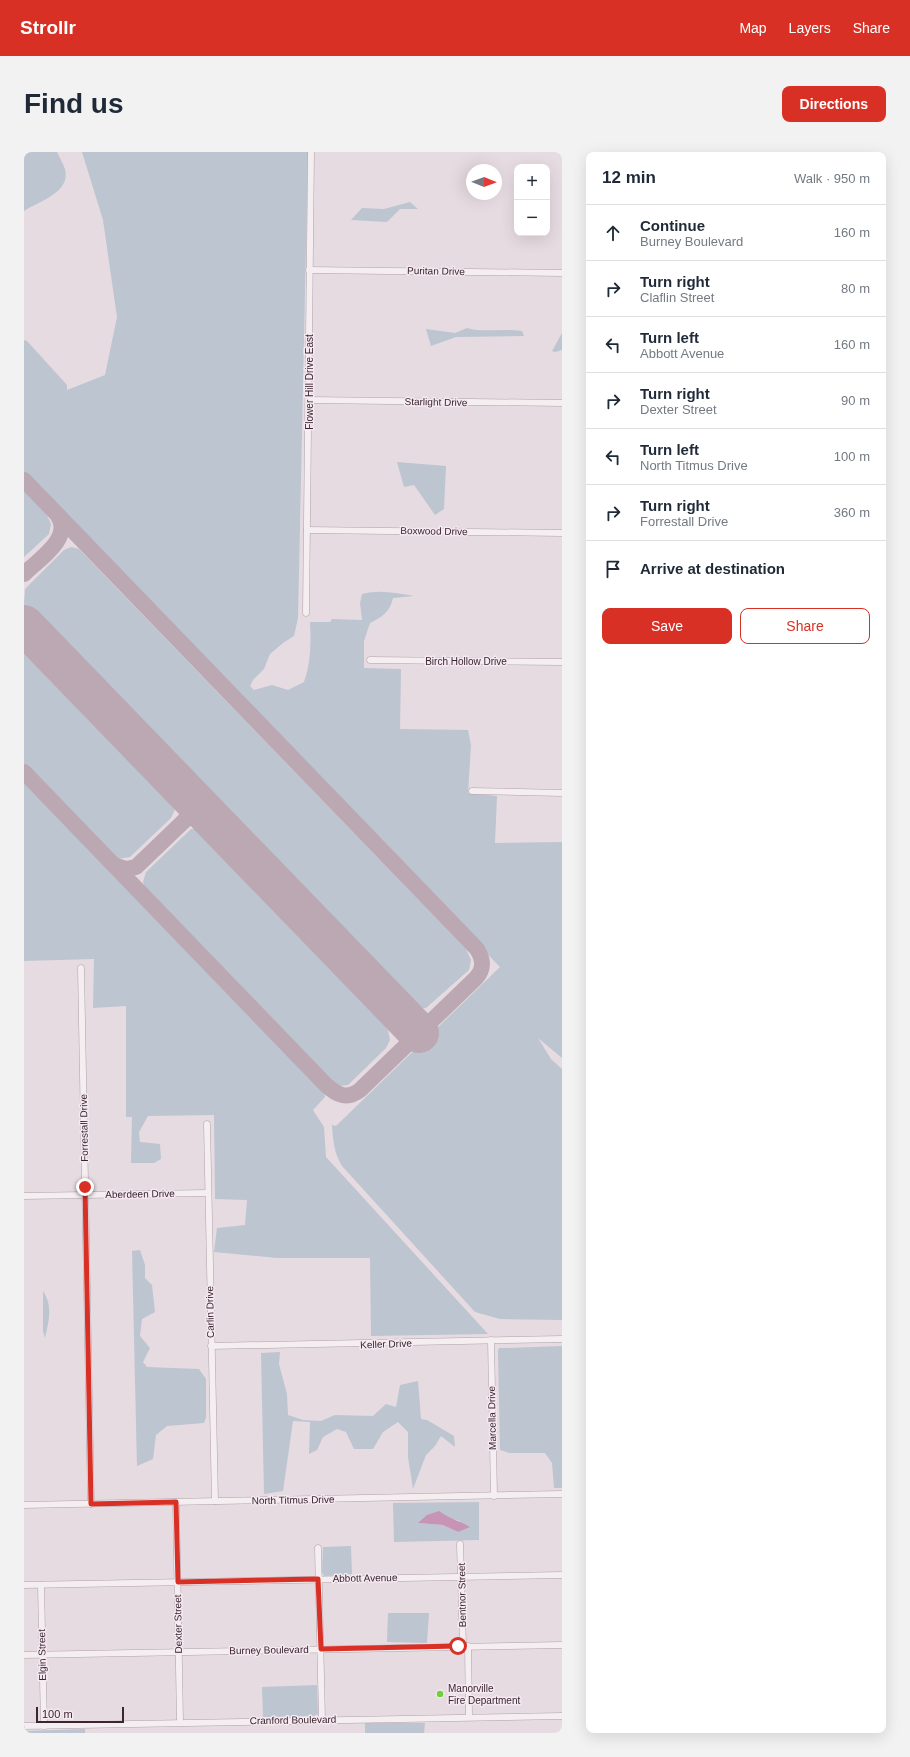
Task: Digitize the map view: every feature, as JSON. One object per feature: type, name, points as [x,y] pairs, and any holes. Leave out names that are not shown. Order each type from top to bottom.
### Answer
[{"type":"street","name":"Flower Hill Drive East","points":[[306,613],[311,152]]},
{"type":"street","name":"Puritan Drive","points":[[310,270],[562,273]]},
{"type":"street","name":"Starlight Drive","points":[[309,400],[562,403]]},
{"type":"street","name":"Boxwood Drive","points":[[307,530],[562,533]]},
{"type":"street","name":"Birch Hollow Drive","points":[[370,660],[562,662]]},
{"type":"street","points":[[472,791],[562,793]]},
{"type":"street","name":"Forrestall Drive","points":[[81,968],[91,1504]]},
{"type":"street","name":"Carlin Drive","points":[[207,1124],[207,1193],[215,1501]]},
{"type":"street","name":"Aberdeen Drive","points":[[24,1196],[207,1193]]},
{"type":"street","name":"Keller Drive","points":[[211,1346],[562,1339]]},
{"type":"street","name":"Marcella Drive","points":[[491,1340],[494,1496]]},
{"type":"street","name":"North Titmus Drive","points":[[24,1505],[562,1494]]},
{"type":"street","name":"Dexter Street","points":[[176,1502],[180,1722]]},
{"type":"street","name":"Bentnor Street","points":[[460,1544],[469,1717]]},
{"type":"street","points":[[318,1548],[322,1720]]},
{"type":"street","name":"Abbott Avenue","points":[[24,1585],[562,1575]]},
{"type":"street","name":"Elgin Street","points":[[41,1585],[44,1726]]},
{"type":"street","name":"Burney Boulevard","points":[[24,1655],[562,1645]]},
{"type":"street","name":"Cranford Boulevard","points":[[24,1726],[562,1716]]},
{"type":"shaded area","points":[[24,152],[57,152],[65,169],[66,177],[59,190],[45,200],[24,211]]},
{"type":"shaded area","points":[[82,152],[308,152],[298,618],[294,636],[270,654],[264,669],[253,680],[250,686],[254,690],[272,685],[288,690],[304,682],[310,652],[310,622],[330,622],[332,619],[362,620],[360,603],[362,594],[382,592],[414,596],[393,598],[390,607],[385,614],[370,623],[364,641],[364,668],[401,669],[400,729],[468,730],[471,745],[468,793],[497,796],[495,843],[562,842],[562,1058],[538,1038],[551,1059],[562,1069],[562,1320],[500,1319],[475,1312],[342,1166],[334,1146],[332,1125],[336,1126],[500,967],[245,703],[242,695],[238,696],[24,473],[24,340],[27,341],[67,385],[67,390],[105,375],[117,317],[103,220]]},
{"type":"shaded area","points":[[410,202],[418,209],[400,209],[387,222],[351,220],[362,208],[384,209]]},
{"type":"shaded area","points":[[467,328],[480,330],[522,331],[524,336],[456,337],[431,346],[426,329],[455,333]]},
{"type":"shaded area","points":[[562,333],[562,350],[555,352],[552,351]]},
{"type":"shaded area","points":[[397,462],[446,466],[444,509],[435,515],[414,485],[404,487]]},
{"type":"shaded area","points":[[24,490],[46,513],[51,524],[49,534],[24,557]]},
{"type":"shaded area","points":[[71,547],[79,549],[466,949],[471,960],[469,970],[426,1008],[415,1009],[405,1003],[27,609],[24,604],[25,589],[64,550]]},
{"type":"shaded area","points":[[24,645],[172,798],[175,809],[171,818],[130,857],[118,859],[111,856],[24,766]]},
{"type":"shaded area","points":[[24,782],[324,1092],[325,1097],[313,1110],[324,1127],[326,1157],[488,1334],[371,1336],[370,1258],[277,1258],[214,1252],[217,1228],[245,1225],[247,1200],[215,1199],[214,1115],[148,1116],[139,1132],[140,1142],[160,1144],[161,1159],[154,1163],[131,1163],[132,1117],[126,1117],[126,1006],[93,1008],[94,959],[24,961]]},
{"type":"shaded area","points":[[191,829],[198,829],[206,834],[385,1017],[390,1040],[386,1048],[348,1085],[340,1086],[331,1084],[146,891],[143,882],[146,872]]},
{"type":"shaded area","points":[[140,1250],[145,1265],[145,1278],[152,1285],[155,1312],[142,1319],[140,1336],[150,1348],[143,1362],[147,1367],[199,1369],[206,1379],[206,1418],[204,1423],[167,1426],[156,1435],[153,1459],[137,1466],[132,1251]]},
{"type":"shaded area","points":[[43,1291],[49,1308],[49,1320],[45,1338],[43,1331]]},
{"type":"shaded area","points":[[562,1346],[562,1488],[554,1488],[552,1463],[545,1453],[509,1453],[500,1450],[498,1351],[499,1348]]},
{"type":"shaded area","points":[[280,1352],[279,1364],[287,1394],[288,1415],[303,1420],[321,1421],[335,1415],[373,1416],[386,1404],[396,1407],[400,1385],[418,1381],[421,1419],[427,1420],[454,1436],[455,1447],[441,1436],[435,1446],[426,1455],[413,1489],[408,1457],[408,1432],[398,1422],[383,1432],[373,1449],[354,1449],[346,1432],[337,1429],[323,1437],[317,1450],[309,1454],[310,1422],[293,1421],[283,1491],[264,1494],[261,1353]]},
{"type":"shaded area","points":[[479,1502],[479,1540],[394,1542],[393,1503]],"holes":[[[439,1512],[446,1517],[460,1521],[458,1532],[443,1525],[418,1523]]]},
{"type":"shaded area","points":[[439,1511],[446,1516],[470,1527],[458,1532],[443,1525],[418,1523],[427,1515]]},
{"type":"shaded area","points":[[351,1546],[352,1574],[324,1576],[322,1572],[323,1547]]},
{"type":"shaded area","points":[[388,1613],[429,1613],[427,1643],[387,1642]]},
{"type":"shaded area","points":[[317,1685],[318,1714],[314,1716],[263,1717],[262,1687]]},
{"type":"shaded area","points":[[365,1723],[425,1723],[424,1733],[365,1733]]},
{"type":"shaded area","points":[[85,1729],[85,1733],[24,1733],[24,1731]]},
{"type":"taxiway","points":[[24,480],[477,949],[482,960],[481,971],[476,978],[360,1090],[351,1095],[338,1094],[326,1085],[24,772]]},
{"type":"taxiway","points":[[24,574],[45,555],[58,540],[61,532],[61,524],[58,516]]},
{"type":"taxiway","points":[[114,865],[126,869],[136,867],[185,820],[190,810],[186,792]]},
{"type":"taxiway","points":[[185,820],[192,816],[199,816],[206,817],[213,821]]},
{"type":"runway","points":[[24,625],[419,1033]]},
{"type":"place","name":"Manorville Fire Department","points":[[440,1694]]},
{"type":"route","points":[[85,1187],[91,1504],[176,1502],[178,1582],[318,1579],[321,1649],[458,1646]]}]
